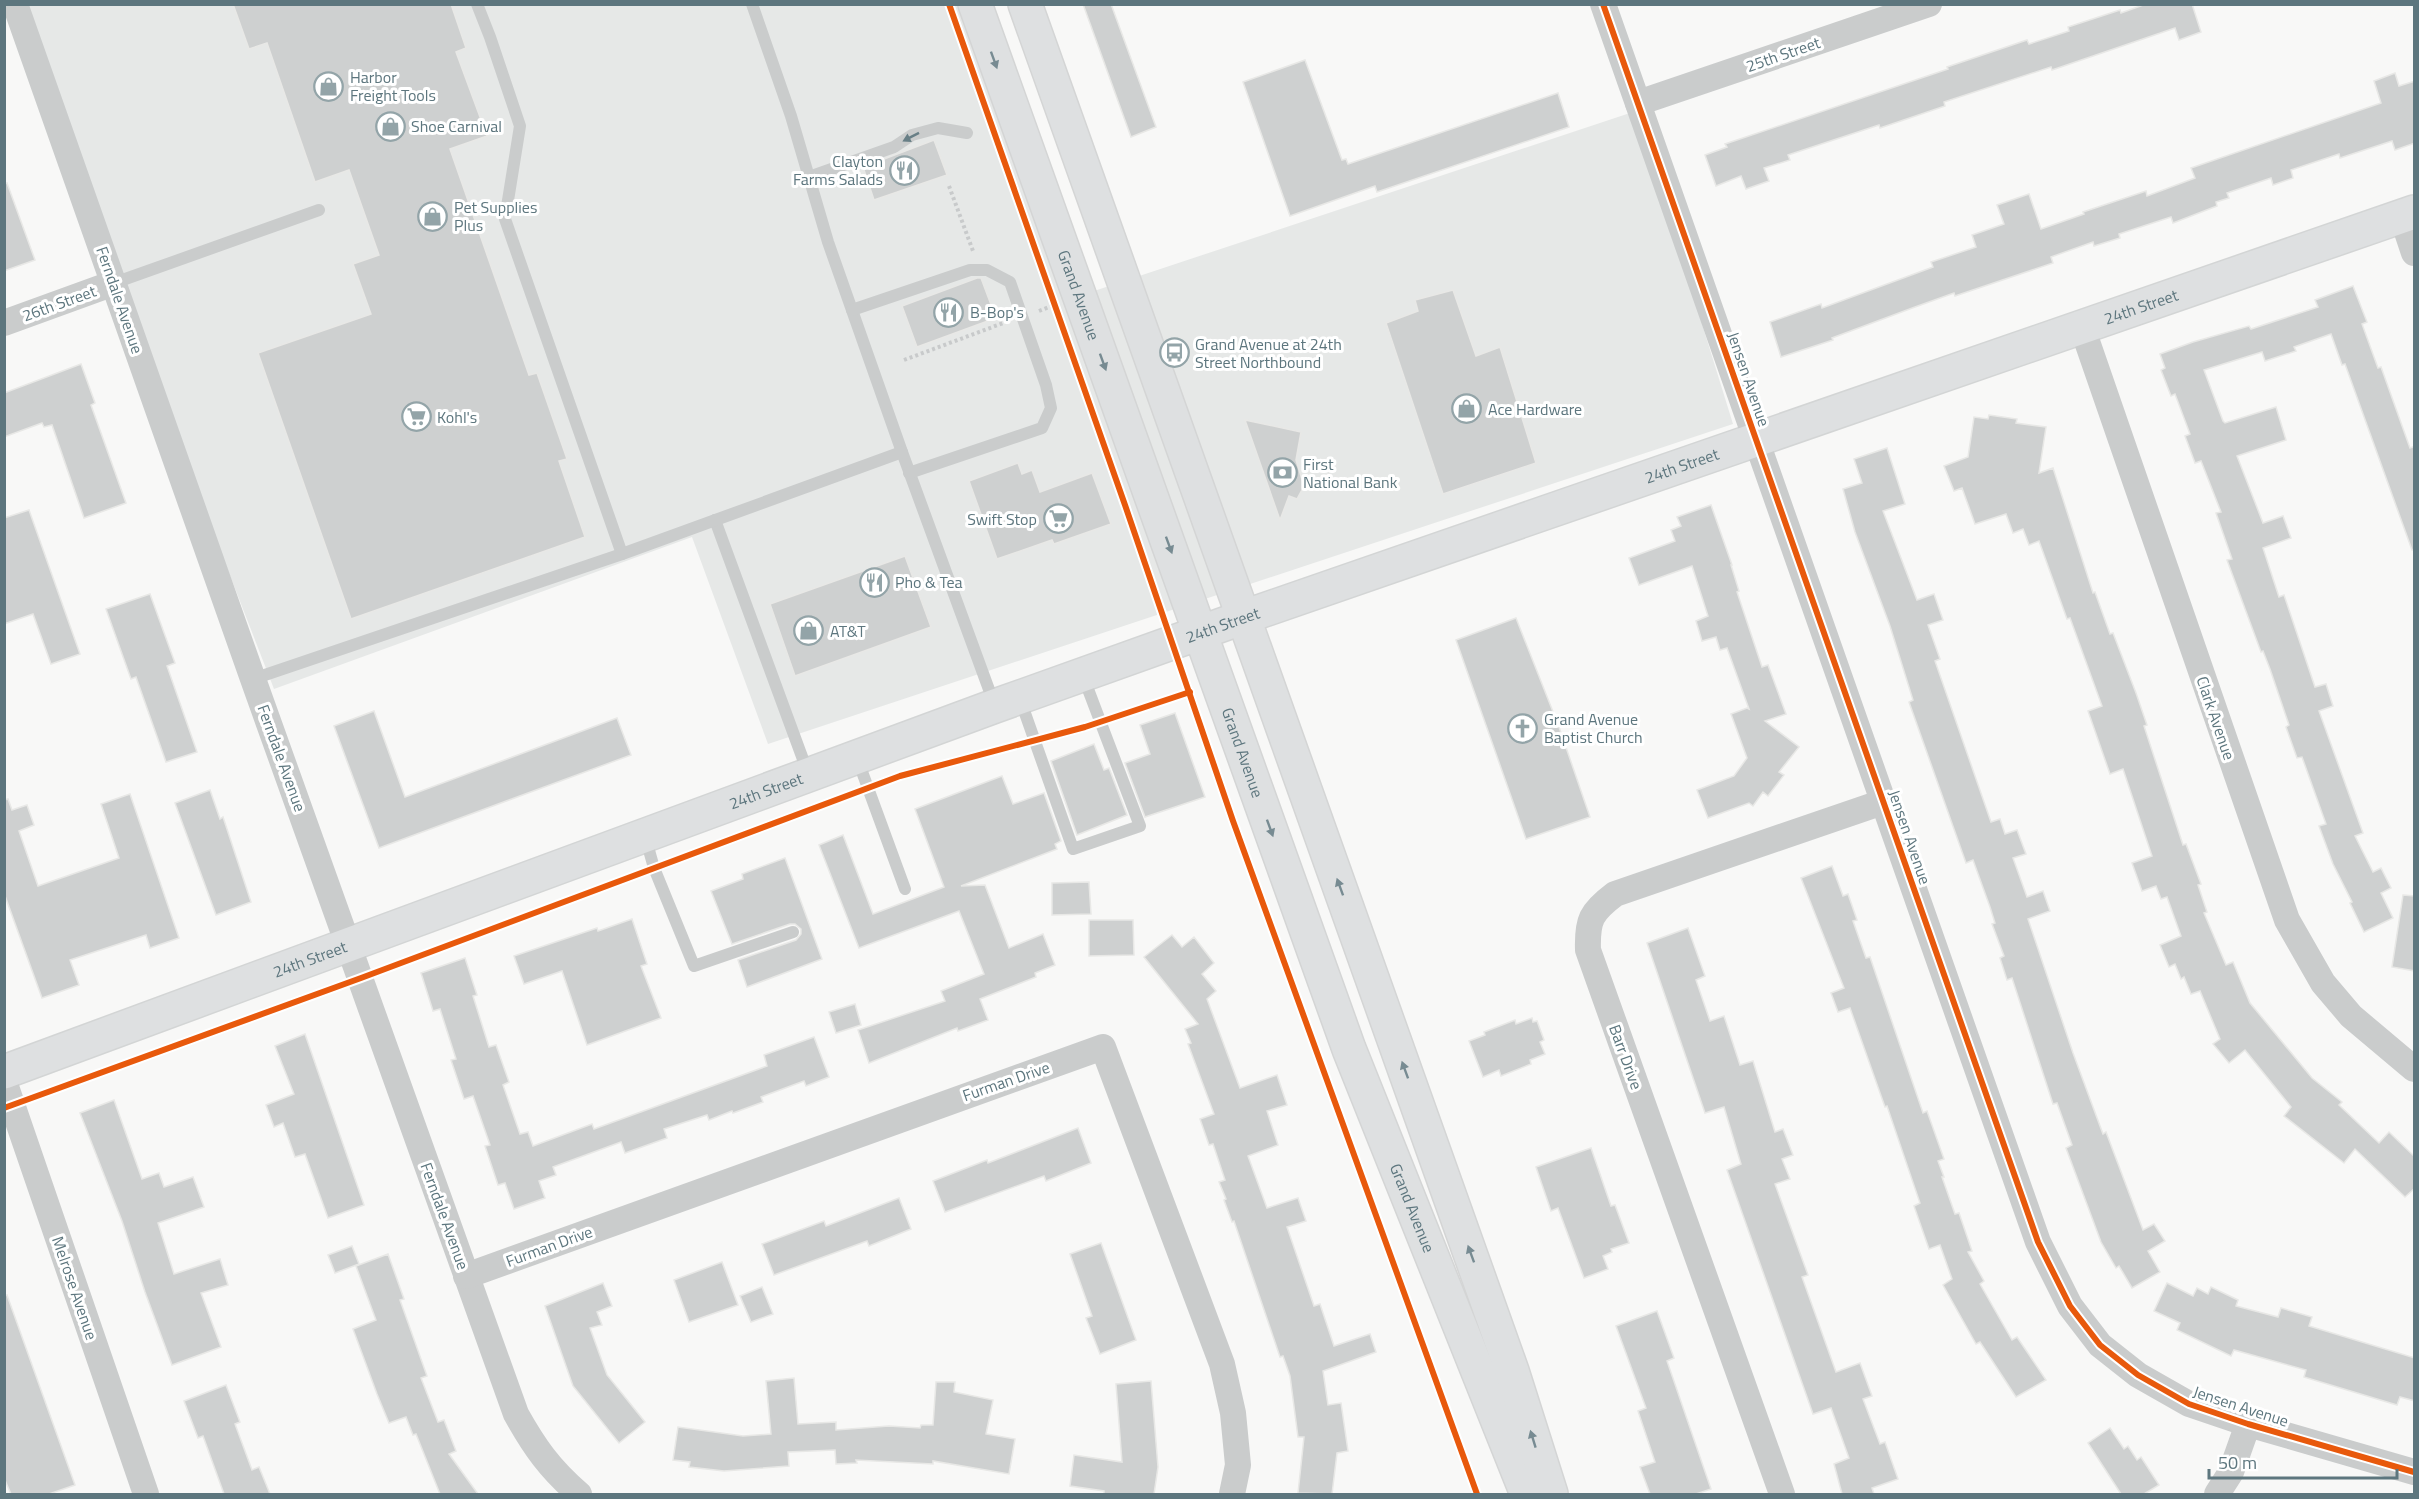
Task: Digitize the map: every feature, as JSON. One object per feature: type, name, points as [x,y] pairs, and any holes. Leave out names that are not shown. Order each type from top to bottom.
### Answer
[{"type":"main road","name":"Grand Avenue","points":[[975,4],[1349,1049],[1527,1494]]},
{"type":"main road","points":[[1025,4],[1512,1371],[1551,1494]]},
{"type":"main road","name":"24th Street","points":[[4,1072],[645,834],[1244,617],[2408,215]]},
{"type":"street","name":"Ferndale Avenue","points":[[15,4],[516,1414],[538,1453],[579,1494]]},
{"type":"street","name":"Jensen Avenue","points":[[1603,4],[2038,1242],[2070,1306],[2100,1345],[2138,1375],[2189,1404],[2248,1424],[2415,1472]]},
{"type":"street","name":"25th Street","points":[[1638,103],[1929,4]]},
{"type":"street","points":[[2408,215],[2415,253]]},
{"type":"street","name":"26th Street","points":[[4,323],[114,283]]},
{"type":"street","name":"Clark Avenue","points":[[2082,327],[2287,920],[2323,983],[2351,1016],[2415,1069]]},
{"type":"street","name":"Barr Drive","points":[[1782,1494],[1591,960],[1588,950],[1587,926],[1597,908],[1615,894],[1883,802]]},
{"type":"street","name":"Furman Drive","points":[[466,1276],[1103,1047],[1222,1364],[1233,1413],[1238,1465],[1232,1494]]},
{"type":"street","name":"Melrose Avenue","points":[[4,1081],[146,1494]]},
{"type":"street","points":[[2217,1494],[2231,1472],[2248,1424]]},
{"type":"lane","points":[[477,4],[520,126],[505,219],[622,554]]},
{"type":"lane","points":[[752,4],[791,116],[808,177],[852,310],[909,473],[1073,849],[1140,826],[1083,675]]},
{"type":"lane","points":[[808,177],[894,147],[912,135],[938,128],[967,133]]},
{"type":"lane","points":[[114,283],[319,210]]},
{"type":"lane","points":[[852,310],[970,270],[985,270],[1010,282],[1023,316],[1046,385],[1051,408],[1042,428],[909,473]]},
{"type":"lane","points":[[253,679],[622,554],[902,453]]},
{"type":"lane","points":[[715,520],[808,775]]},
{"type":"lane","points":[[857,757],[905,889]]},
{"type":"lane","points":[[645,834],[654,868],[694,966],[793,932]]},
{"type":"path","points":[[949,186],[971,251],[978,249],[985,270]]},
{"type":"path","points":[[1051,294],[1059,316]]},
{"type":"path","points":[[904,360],[1055,305]]},
{"type":"shaded area","points":[[23,5],[966,5],[1070,299],[1636,111],[1733,424],[768,744],[692,537],[274,689],[170,421]]},
{"type":"building","name":"Kohl's","points":[[233,4],[451,4],[466,48],[456,52],[487,136],[450,149],[529,375],[537,373],[567,459],[559,461],[585,537],[351,619],[258,353],[371,314],[353,264],[379,255],[349,170],[315,182],[267,43],[249,49]]},
{"type":"building","points":[[1083,4],[1111,4],[1156,127],[1131,137]]},
{"type":"building","points":[[2146,4],[2192,4],[2201,32],[2179,40],[2175,28],[2052,70],[2051,67],[1944,102],[1945,106],[1880,128],[1879,125],[1788,155],[1790,160],[1764,168],[1769,181],[1746,189],[1741,176],[1716,186],[1705,155],[1727,147],[1725,144],[2027,40],[2029,44],[2069,31],[2068,27]]},
{"type":"building","points":[[1305,60],[1342,160],[1346,159],[1348,164],[1558,93],[1569,127],[1377,192],[1375,186],[1290,216],[1243,82]]},
{"type":"building","points":[[2395,73],[2399,86],[2415,81],[2415,143],[2395,150],[2392,141],[2340,158],[2339,154],[2291,170],[2293,178],[2273,185],[2271,178],[2227,193],[2229,198],[2216,202],[2217,206],[2173,223],[2171,217],[2119,234],[2120,238],[2094,246],[2093,242],[2051,257],[2053,263],[1955,296],[1954,293],[1832,338],[1833,340],[1781,357],[1770,322],[1821,304],[1822,308],[1933,267],[1931,262],[1976,247],[1972,235],[2004,224],[1997,205],[2029,194],[2041,229],[2146,191],[2147,196],[2195,178],[2191,168],[2381,103],[2374,81]]},
{"type":"building","name":"Clayton Farms Salads","points":[[934,140],[947,175],[874,200],[863,167]]},
{"type":"building","points":[[7,183],[35,260],[4,271],[4,184]]},
{"type":"building","name":"B-Bop's","points":[[981,278],[996,318],[917,347],[902,306]]},
{"type":"building","points":[[2353,286],[2367,322],[2362,324],[2378,368],[2381,367],[2410,448],[2415,446],[2415,550],[2412,550],[2345,364],[2342,365],[2331,334],[2294,347],[2296,351],[2265,361],[2262,352],[2204,370],[2225,423],[2276,407],[2286,440],[2237,456],[2263,523],[2283,516],[2291,538],[2263,548],[2279,597],[2284,595],[2315,687],[2326,684],[2333,706],[2319,711],[2363,833],[2355,836],[2373,872],[2381,868],[2391,888],[2381,893],[2393,918],[2364,932],[2333,864],[2319,826],[2326,824],[2302,757],[2297,758],[2286,727],[2289,725],[2270,669],[2263,651],[2261,652],[2227,560],[2232,559],[2216,513],[2221,512],[2201,461],[2195,463],[2185,436],[2190,434],[2175,394],[2171,396],[2161,370],[2165,368],[2160,354],[2193,342],[2249,326],[2251,329],[2318,307],[2315,300]]},
{"type":"building","name":"Ace Hardware","points":[[1453,290],[1476,356],[1500,347],[1536,463],[1443,494],[1386,323],[1418,311],[1415,300]]},
{"type":"building","points":[[81,364],[95,403],[91,405],[126,503],[84,518],[52,425],[44,427],[42,423],[4,437],[4,393]]},
{"type":"building","points":[[1989,415],[2017,419],[2016,423],[2046,427],[2039,473],[2053,468],[2093,593],[2095,592],[2110,634],[2113,633],[2136,693],[2147,725],[2144,726],[2183,845],[2186,844],[2201,884],[2198,885],[2207,912],[2204,913],[2226,965],[2233,962],[2250,1003],[2312,1078],[2342,1102],[2339,1105],[2379,1143],[2389,1132],[2415,1157],[2415,1188],[2405,1197],[2355,1149],[2344,1163],[2284,1116],[2291,1107],[2245,1050],[2229,1063],[2213,1044],[2220,1039],[2200,991],[2191,994],[2184,977],[2181,979],[2175,964],[2169,967],[2160,945],[2181,936],[2167,897],[2161,899],[2156,886],[2142,891],[2132,863],[2152,856],[2123,769],[2110,774],[2088,711],[2102,706],[2039,541],[2029,545],[2023,529],[2013,533],[2006,514],[1975,524],[1962,488],[1954,491],[1944,466],[1968,457],[1974,417],[1988,419]]},
{"type":"building","name":"First National Bank","points":[[1245,420],[1301,432],[1296,460],[1304,486],[1297,499],[1289,496],[1280,520]]},
{"type":"building","points":[[1887,448],[1905,504],[1883,511],[1917,600],[1934,594],[1943,620],[1928,625],[1940,659],[1935,661],[1991,822],[2000,819],[2005,834],[2017,830],[2026,854],[2013,858],[2027,897],[2043,891],[2050,911],[2028,919],[2073,1053],[2103,1134],[2106,1132],[2143,1230],[2154,1224],[2165,1241],[2148,1251],[2160,1272],[2132,1288],[2119,1266],[2116,1268],[2101,1242],[2066,1148],[2072,1145],[2057,1103],[2053,1104],[2012,978],[2007,980],[2000,958],[2004,956],[1992,924],[1995,923],[1990,907],[1973,860],[1966,863],[1909,702],[1913,700],[1890,626],[1855,532],[1843,489],[1862,483],[1854,459]]},
{"type":"building","points":[[1018,463],[1022,474],[1032,470],[1040,492],[1092,473],[1111,524],[1054,544],[1052,540],[997,559],[969,481]]},
{"type":"building","points":[[1711,505],[1732,565],[1739,591],[1737,592],[1762,667],[1768,665],[1786,714],[1765,721],[1799,747],[1779,772],[1784,775],[1768,796],[1763,792],[1753,806],[1749,803],[1708,818],[1697,790],[1734,776],[1747,758],[1731,714],[1749,709],[1727,648],[1720,650],[1716,637],[1702,641],[1696,621],[1708,616],[1692,566],[1639,585],[1629,558],[1675,541],[1671,530],[1681,526],[1677,517]]},
{"type":"building","points":[[29,510],[80,654],[51,664],[33,614],[4,624],[4,518]]},
{"type":"building","points":[[905,556],[931,627],[795,676],[770,604]]},
{"type":"building","points":[[150,594],[175,663],[167,666],[197,752],[166,762],[136,677],[131,679],[106,609]]},
{"type":"building","name":"Grand Avenue Baptist Church","points":[[1516,618],[1559,727],[1590,817],[1526,839],[1456,640]]},
{"type":"building","points":[[374,711],[405,797],[617,718],[631,755],[379,848],[334,726]]},
{"type":"building","points":[[1175,713],[1205,797],[1145,817],[1125,763],[1150,754],[1140,725]]},
{"type":"building","points":[[1094,744],[1104,770],[1109,768],[1127,815],[1077,835],[1051,761]]},
{"type":"building","points":[[1002,776],[1013,804],[1044,793],[1061,841],[1055,844],[1057,849],[961,886],[985,885],[1009,948],[1043,934],[1055,965],[1035,973],[1036,977],[980,999],[988,1020],[958,1031],[957,1028],[869,1063],[858,1030],[945,1001],[941,991],[984,974],[959,911],[859,948],[819,845],[843,835],[873,914],[944,887],[915,809]]},
{"type":"building","points":[[210,790],[220,819],[223,817],[251,902],[216,915],[175,803]]},
{"type":"building","points":[[130,794],[179,938],[150,948],[146,935],[70,960],[79,985],[42,998],[4,893],[4,800],[8,799],[12,810],[27,805],[34,825],[19,831],[38,886],[119,858],[101,804]]},
{"type":"building","points":[[785,858],[822,959],[747,987],[738,960],[796,940],[801,934],[801,929],[795,924],[790,924],[732,944],[711,891],[743,879],[742,874]]},
{"type":"building","points":[[1832,866],[1843,896],[1848,894],[1857,920],[1853,921],[1866,958],[1870,957],[1923,1113],[1927,1111],[1944,1159],[1938,1161],[1944,1177],[1942,1177],[1955,1214],[1959,1213],[1972,1251],[1968,1252],[1984,1281],[1980,1284],[2012,1340],[2017,1337],[2046,1380],[2016,1397],[1980,1342],[1976,1344],[1943,1285],[1952,1279],[1940,1245],[1929,1249],[1914,1206],[1920,1203],[1850,1008],[1838,1012],[1831,993],[1844,988],[1801,878]]},
{"type":"building","points":[[1089,882],[1091,914],[1052,915],[1052,883]]},
{"type":"building","points":[[2403,895],[2415,896],[2415,971],[2392,967]]},
{"type":"building","points":[[632,919],[647,964],[641,966],[661,1018],[587,1045],[562,971],[524,984],[514,956],[597,928],[598,931]]},
{"type":"building","points":[[1089,920],[1133,920],[1134,955],[1089,956]]},
{"type":"building","points":[[1688,928],[1705,976],[1696,980],[1710,1021],[1724,1016],[1740,1065],[1753,1061],[1775,1132],[1783,1129],[1793,1155],[1782,1159],[1790,1179],[1775,1184],[1808,1275],[1802,1277],[1836,1372],[1860,1363],[1872,1396],[1863,1399],[1880,1444],[1885,1442],[1898,1479],[1872,1488],[1874,1494],[1842,1494],[1834,1464],[1849,1458],[1831,1408],[1813,1414],[1727,1170],[1741,1164],[1724,1107],[1705,1113],[1647,943]]},
{"type":"building","points":[[1172,935],[1182,947],[1194,937],[1214,963],[1202,974],[1216,991],[1207,999],[1240,1088],[1277,1075],[1287,1105],[1267,1111],[1278,1145],[1248,1156],[1267,1208],[1298,1198],[1306,1221],[1287,1227],[1314,1306],[1320,1304],[1334,1346],[1370,1334],[1376,1352],[1323,1371],[1328,1405],[1341,1403],[1348,1451],[1337,1453],[1332,1494],[1298,1493],[1304,1437],[1298,1437],[1290,1376],[1283,1356],[1280,1357],[1234,1221],[1232,1222],[1224,1200],[1226,1199],[1219,1182],[1225,1180],[1213,1144],[1209,1145],[1200,1119],[1214,1114],[1188,1044],[1191,1043],[1185,1029],[1198,1024],[1144,957]]},
{"type":"building","points":[[465,958],[477,995],[473,996],[489,1047],[496,1045],[509,1082],[503,1085],[520,1134],[528,1132],[533,1146],[592,1124],[594,1129],[767,1066],[764,1055],[814,1037],[829,1077],[806,1086],[804,1081],[761,1097],[763,1102],[733,1113],[732,1111],[709,1120],[707,1115],[664,1129],[667,1138],[625,1153],[621,1142],[553,1167],[556,1175],[539,1181],[545,1198],[514,1209],[505,1183],[498,1185],[485,1146],[490,1145],[473,1096],[464,1099],[451,1060],[456,1059],[440,1009],[433,1011],[421,973]]},
{"type":"building","points":[[855,1004],[861,1025],[836,1033],[829,1012]]},
{"type":"building","points":[[1532,1018],[1533,1022],[1537,1021],[1544,1040],[1540,1042],[1545,1054],[1530,1060],[1531,1064],[1501,1076],[1499,1070],[1483,1077],[1469,1041],[1485,1035],[1484,1032],[1515,1020],[1516,1024]]},
{"type":"building","points":[[305,1034],[364,1205],[328,1218],[305,1154],[295,1157],[283,1123],[274,1127],[266,1105],[294,1094],[275,1046]]},
{"type":"building","points":[[114,1100],[142,1179],[159,1173],[164,1187],[193,1177],[204,1207],[158,1223],[174,1274],[220,1259],[228,1285],[201,1293],[221,1347],[172,1365],[122,1221],[80,1113]]},
{"type":"building","points":[[1078,1128],[1091,1163],[1046,1181],[1044,1176],[945,1212],[933,1181],[987,1160],[988,1163]]},
{"type":"building","points":[[1591,1148],[1611,1206],[1615,1205],[1629,1243],[1611,1249],[1612,1252],[1603,1256],[1608,1269],[1584,1278],[1558,1208],[1551,1211],[1536,1167]]},
{"type":"building","points":[[899,1198],[911,1229],[869,1246],[867,1241],[774,1275],[762,1244],[824,1221],[826,1226]]},
{"type":"building","points":[[1101,1243],[1136,1340],[1100,1354],[1086,1318],[1092,1316],[1070,1254]]},
{"type":"building","points":[[352,1246],[359,1264],[335,1273],[328,1255]]},
{"type":"building","points":[[388,1254],[404,1299],[400,1300],[427,1376],[421,1378],[438,1422],[444,1420],[456,1451],[449,1454],[478,1494],[440,1494],[416,1434],[413,1435],[406,1417],[389,1423],[377,1394],[353,1329],[376,1320],[356,1266]]},
{"type":"building","points":[[722,1262],[738,1305],[689,1322],[674,1280]]},
{"type":"building","points":[[603,1283],[612,1306],[597,1312],[602,1325],[590,1328],[607,1375],[645,1422],[619,1443],[573,1386],[545,1306]]},
{"type":"building","points":[[2167,1283],[2193,1296],[2197,1288],[2208,1294],[2211,1287],[2238,1300],[2236,1306],[2278,1317],[2281,1308],[2312,1317],[2309,1326],[2415,1358],[2415,1401],[2400,1397],[2397,1405],[2304,1377],[2306,1370],[2234,1350],[2231,1356],[2177,1330],[2180,1323],[2154,1311]]},
{"type":"building","points":[[762,1287],[773,1314],[751,1322],[740,1296]]},
{"type":"building","points":[[7,1295],[75,1485],[49,1494],[11,1494],[4,1478],[4,1296]]},
{"type":"building","points":[[1657,1311],[1674,1358],[1667,1361],[1711,1489],[1696,1494],[1650,1494],[1640,1467],[1655,1462],[1638,1411],[1646,1408],[1616,1326]]},
{"type":"building","points":[[794,1378],[798,1424],[836,1422],[836,1430],[889,1426],[920,1428],[921,1425],[933,1425],[936,1382],[955,1382],[954,1392],[993,1400],[986,1434],[1015,1439],[1009,1474],[933,1461],[933,1464],[856,1460],[857,1463],[836,1464],[835,1450],[788,1452],[789,1466],[724,1471],[689,1467],[690,1462],[673,1460],[678,1427],[743,1436],[771,1434],[766,1381]]},
{"type":"building","points":[[1151,1381],[1158,1467],[1154,1494],[1104,1494],[1104,1491],[1070,1486],[1074,1455],[1122,1462],[1116,1384]]},
{"type":"building","points":[[226,1385],[240,1422],[235,1424],[252,1470],[259,1467],[270,1494],[224,1494],[203,1436],[198,1438],[184,1401]]},
{"type":"building","points":[[2110,1428],[2124,1449],[2128,1446],[2137,1460],[2141,1457],[2159,1485],[2144,1494],[2121,1494],[2088,1443]]},
{"type":"cycle path","points":[[949,4],[1233,821],[1477,1494]]},
{"type":"cycle path","points":[[1603,4],[2038,1242],[2070,1306],[2100,1345],[2138,1375],[2189,1404],[2248,1424],[2414,1472]]},
{"type":"cycle path","points":[[4,1108],[361,978],[900,776],[1085,727],[1190,692]]},
{"type":"place","name":"Harbor Freight Tools","points":[[329,86]]},
{"type":"place","name":"Shoe Carnival","points":[[390,126]]},
{"type":"place","name":"Clayton Farms Salads","points":[[904,170]]},
{"type":"place","name":"Pet Supplies Plus","points":[[433,216]]},
{"type":"place","name":"B-Bop's","points":[[949,312]]},
{"type":"place","name":"Grand Avenue at 24th Street Northbound","points":[[1174,353]]},
{"type":"place","name":"Ace Hardware","points":[[1467,409]]},
{"type":"place","name":"Kohl's","points":[[416,417]]},
{"type":"place","name":"First National Bank","points":[[1282,473]]},
{"type":"place","name":"Swift Stop","points":[[1058,519]]},
{"type":"place","name":"Pho & Tea","points":[[874,582]]},
{"type":"place","name":"AT&T","points":[[809,631]]},
{"type":"place","name":"Grand Avenue Baptist Church","points":[[1523,728]]}]
